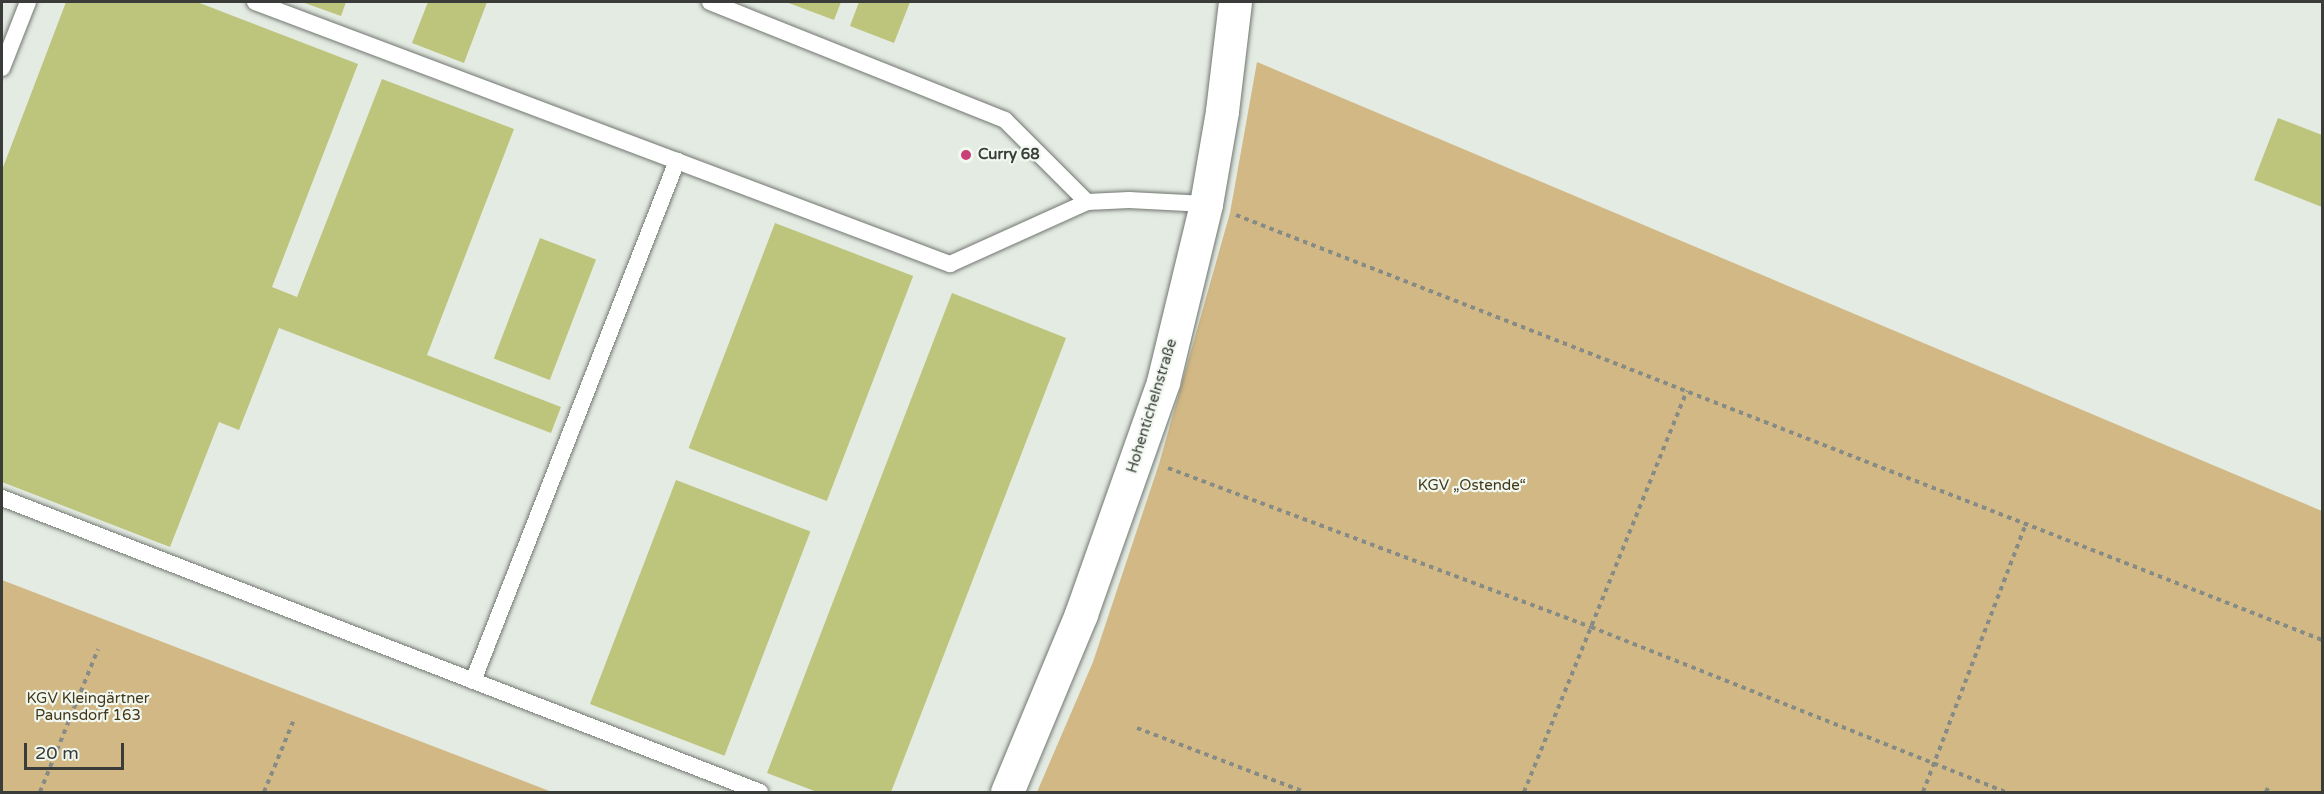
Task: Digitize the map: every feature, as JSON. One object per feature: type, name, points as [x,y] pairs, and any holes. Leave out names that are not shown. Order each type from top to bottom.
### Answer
[{"type":"main road","name":"Hohentichelnstraße","points":[[1007,792],[1081,614],[1155,404],[1206,204],[1222,111],[1235,2]]},
{"type":"lane","points":[[2,68],[27,2]]},
{"type":"lane","points":[[255,2],[950,264],[1087,202],[1129,200],[1206,204]]},
{"type":"lane","points":[[710,2],[1005,120],[1087,202]]},
{"type":"lane","points":[[473,681],[677,161]]},
{"type":"lane","points":[[2,498],[760,792]]},
{"type":"path","points":[[1206,204],[2322,640]]},
{"type":"path","points":[[1524,792],[1687,391]]},
{"type":"path","points":[[1159,464],[1591,627],[2006,792]]},
{"type":"path","points":[[1923,792],[2026,524]]},
{"type":"path","points":[[40,792],[98,649]]},
{"type":"path","points":[[264,792],[293,722]]},
{"type":"path","points":[[1137,728],[1305,792]]},
{"type":"path","points":[[2266,792],[2269,786]]},
{"type":"green space","name":"KGV „Ostende“","points":[[1257,62],[2322,511],[2322,792],[1037,792],[1093,662],[1159,464],[1230,213]]},
{"type":"green space","name":"KGV Kleingärtner Paunsdorf 163","points":[[2,580],[552,792],[2,792]]},
{"type":"building","points":[[66,2],[197,2],[358,64],[272,287],[297,297],[382,79],[514,129],[427,355],[561,407],[551,433],[279,328],[239,430],[219,422],[170,547],[2,482],[2,170]]},
{"type":"building","points":[[302,2],[346,2],[341,16]]},
{"type":"building","points":[[428,2],[487,2],[464,63],[412,43]]},
{"type":"building","points":[[786,2],[841,2],[834,20]]},
{"type":"building","points":[[859,2],[910,2],[894,43],[850,26]]},
{"type":"building","points":[[2278,118],[2322,135],[2322,207],[2254,180]]},
{"type":"building","points":[[775,223],[913,276],[827,501],[689,448]]},
{"type":"building","points":[[540,238],[596,260],[550,380],[494,358]]},
{"type":"building","points":[[952,293],[1066,338],[891,792],[817,792],[767,773]]},
{"type":"building","points":[[676,480],[810,532],[724,756],[590,704]]},
{"type":"place","name":"Curry 68","points":[[966,155]]}]
